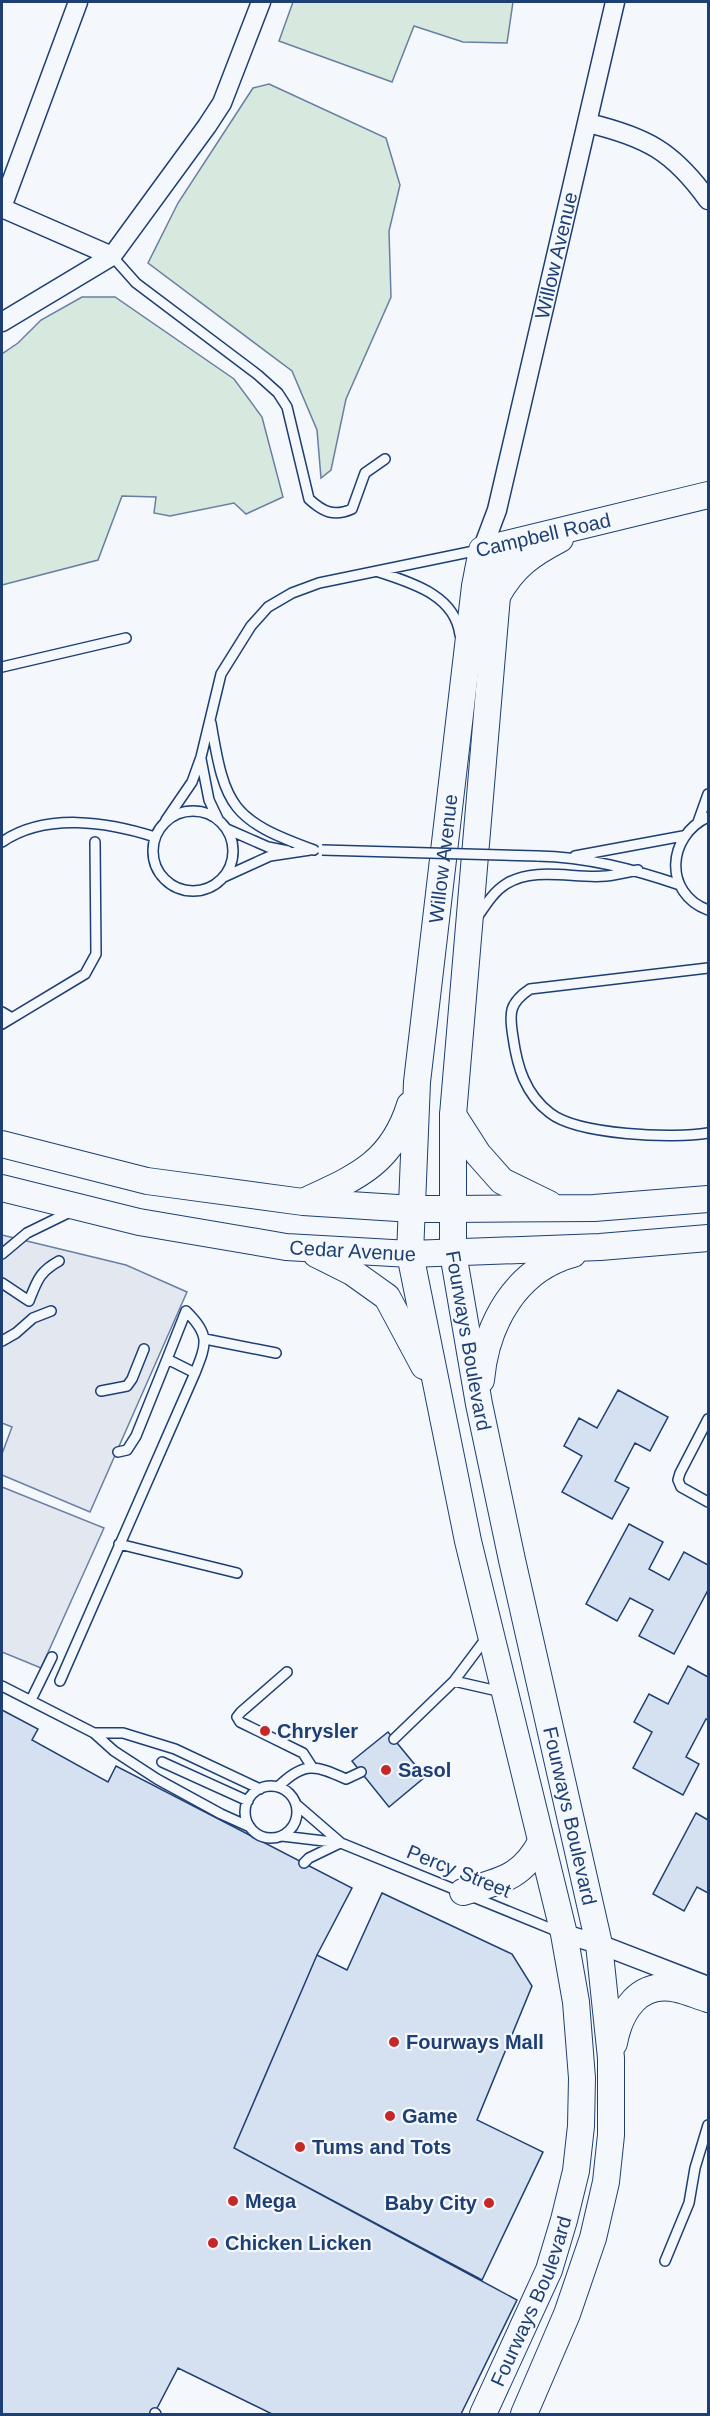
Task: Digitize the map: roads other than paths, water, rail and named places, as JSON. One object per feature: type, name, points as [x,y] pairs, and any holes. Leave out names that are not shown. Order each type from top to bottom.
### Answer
[{"type":"street","points":[[78,2],[2,208],[112,256]]},
{"type":"street","points":[[2,322],[112,256],[222,103],[261,2]]},
{"type":"street","name":"Willow Avenue","points":[[413,1209],[417,1082],[465,664],[491,548],[497,510],[615,2]]},
{"type":"street","points":[[588,123],[624,132],[648,142],[672,159],[693,179],[708,200]]},
{"type":"street","name":"Campbell Road","points":[[491,548],[708,495]]},
{"type":"street","points":[[498,596],[508,576],[536,552],[592,523]]},
{"type":"street","name":"Willow Avenue","points":[[452,1209],[453,1115],[466,942],[498,596],[491,548]]},
{"type":"street","points":[[303,1202],[368,1169],[386,1151],[403,1128],[417,1082]]},
{"type":"street","points":[[453,1115],[478,1154],[502,1181],[558,1208]]},
{"type":"street","points":[[2,1144],[147,1181],[303,1202],[413,1209],[594,1208],[708,1199]]},
{"type":"street","name":"Cedar Avenue","points":[[2,1188],[139,1222],[286,1247],[410,1254],[600,1246],[708,1238]]},
{"type":"street","name":"Fourways Boulevard","points":[[413,1209],[410,1254],[436,1390],[468,1541],[564,1934],[576,2002],[582,2078],[581,2126],[576,2171],[564,2220],[549,2270],[483,2415]]},
{"type":"street","name":"Fourways Boulevard","points":[[452,1209],[453,1253],[479,1404],[599,1944],[611,2058],[611,2135],[607,2170],[593,2238],[567,2314],[524,2415]]},
{"type":"street","points":[[479,1404],[483,1359],[488,1341],[502,1310],[517,1289],[530,1274],[546,1264],[600,1246]]},
{"type":"street","points":[[286,1247],[323,1255],[387,1297],[436,1390]]},
{"type":"street","points":[[463,1892],[501,1881],[517,1872],[532,1859],[541,1842]]},
{"type":"street","points":[[564,1934],[599,1944],[708,1986]]},
{"type":"street","points":[[611,2058],[618,2023],[631,2000],[641,1993],[652,1989],[675,1988],[708,1999]]},
{"type":"lane","points":[[112,256],[136,283],[258,375],[278,393],[287,407],[309,499],[318,507],[327,513],[346,512],[352,509],[365,473],[385,459]]},
{"type":"lane","name":"Campbell Road","points":[[155,837],[192,782],[201,757],[221,674],[233,651],[268,607],[292,593],[319,583],[491,548]]},
{"type":"lane","points":[[378,571],[418,585],[440,599],[454,616],[459,628],[465,664]]},
{"type":"lane","points":[[2,667],[126,638]]},
{"type":"lane","points":[[211,717],[218,766],[223,783],[229,797],[242,814],[256,826],[318,850]]},
{"type":"lane","name":"Campbell Road","points":[[201,757],[209,800],[218,819],[227,829]]},
{"type":"lane","points":[[698,822],[708,794]]},
{"type":"lane","points":[[166,820],[178,813],[192,810],[206,812],[218,819]]},
{"type":"lane","points":[[708,817],[698,822],[683,836],[677,852],[676,868],[680,885],[688,897],[708,910]]},
{"type":"lane","points":[[2,842],[20,832],[80,822],[118,826],[155,837],[153,858],[158,871],[176,888],[189,891],[213,886],[223,878],[270,856],[318,850],[570,857],[638,870],[680,885]]},
{"type":"lane","points":[[227,829],[268,847],[296,853]]},
{"type":"lane","points":[[223,878],[230,867],[233,854],[232,842],[227,829]]},
{"type":"lane","points":[[570,857],[683,836]]},
{"type":"lane","points":[[2,1024],[85,974],[92,965],[96,954],[95,842]]},
{"type":"lane","points":[[466,942],[476,919],[492,897],[514,879],[530,875],[607,876],[638,870]]},
{"type":"lane","points":[[708,968],[530,989],[518,997],[511,1009],[510,1023],[517,1065],[532,1095],[552,1115],[572,1123],[632,1135],[690,1137],[708,1134]]},
{"type":"lane","points":[[2,1012],[12,1018]]},
{"type":"lane","points":[[2,1254],[27,1233],[80,1207]]},
{"type":"lane","points":[[2,1283],[29,1301],[39,1275],[59,1261]]},
{"type":"lane","points":[[2,1341],[16,1333],[33,1318],[51,1311]]},
{"type":"lane","points":[[60,1681],[203,1353],[205,1339],[201,1326],[186,1311],[136,1436],[127,1450],[118,1452]]},
{"type":"lane","points":[[205,1339],[276,1353]]},
{"type":"lane","points":[[101,1391],[127,1386],[144,1349]]},
{"type":"lane","points":[[167,1359],[195,1373]]},
{"type":"lane","points":[[708,1419],[678,1480],[681,1487],[708,1502]]},
{"type":"lane","points":[[119,1544],[237,1573]]},
{"type":"lane","points":[[394,1739],[454,1681],[490,1633]]},
{"type":"lane","points":[[31,1700],[52,1657]]},
{"type":"lane","points":[[287,1672],[237,1718],[240,1722],[303,1753],[312,1767]]},
{"type":"lane","points":[[454,1681],[505,1693]]},
{"type":"lane","name":"Percy Street","points":[[2,1686],[94,1733],[114,1751],[157,1779],[250,1827],[264,1837],[282,1836],[340,1843],[564,1934]]},
{"type":"lane","name":"Percy Street","points":[[94,1733],[123,1733],[175,1749],[260,1789]]},
{"type":"lane","points":[[162,1762],[248,1801]]},
{"type":"lane","points":[[250,1827],[246,1810],[248,1801],[260,1789],[278,1787],[290,1775],[312,1767],[321,1767],[346,1779],[361,1772]]},
{"type":"lane","name":"Percy Street","points":[[278,1787],[293,1797],[297,1806],[340,1843]]},
{"type":"lane","points":[[282,1836],[290,1831],[295,1823],[297,1806]]},
{"type":"lane","points":[[303,1863],[340,1843]]},
{"type":"lane","points":[[665,2261],[689,2203],[695,2168],[708,2125]]},
{"type":"place","name":"Chrysler","points":[[265,1731]]},
{"type":"place","name":"Sasol","points":[[386,1770]]},
{"type":"place","name":"Fourways Mall","points":[[394,2042]]},
{"type":"place","name":"Game","points":[[390,2116]]},
{"type":"place","name":"Tums and Tots","points":[[300,2147]]},
{"type":"place","name":"Mega","points":[[233,2201]]},
{"type":"place","name":"Baby City","points":[[489,2203]]},
{"type":"place","name":"Chicken Licken","points":[[213,2243]]}]
